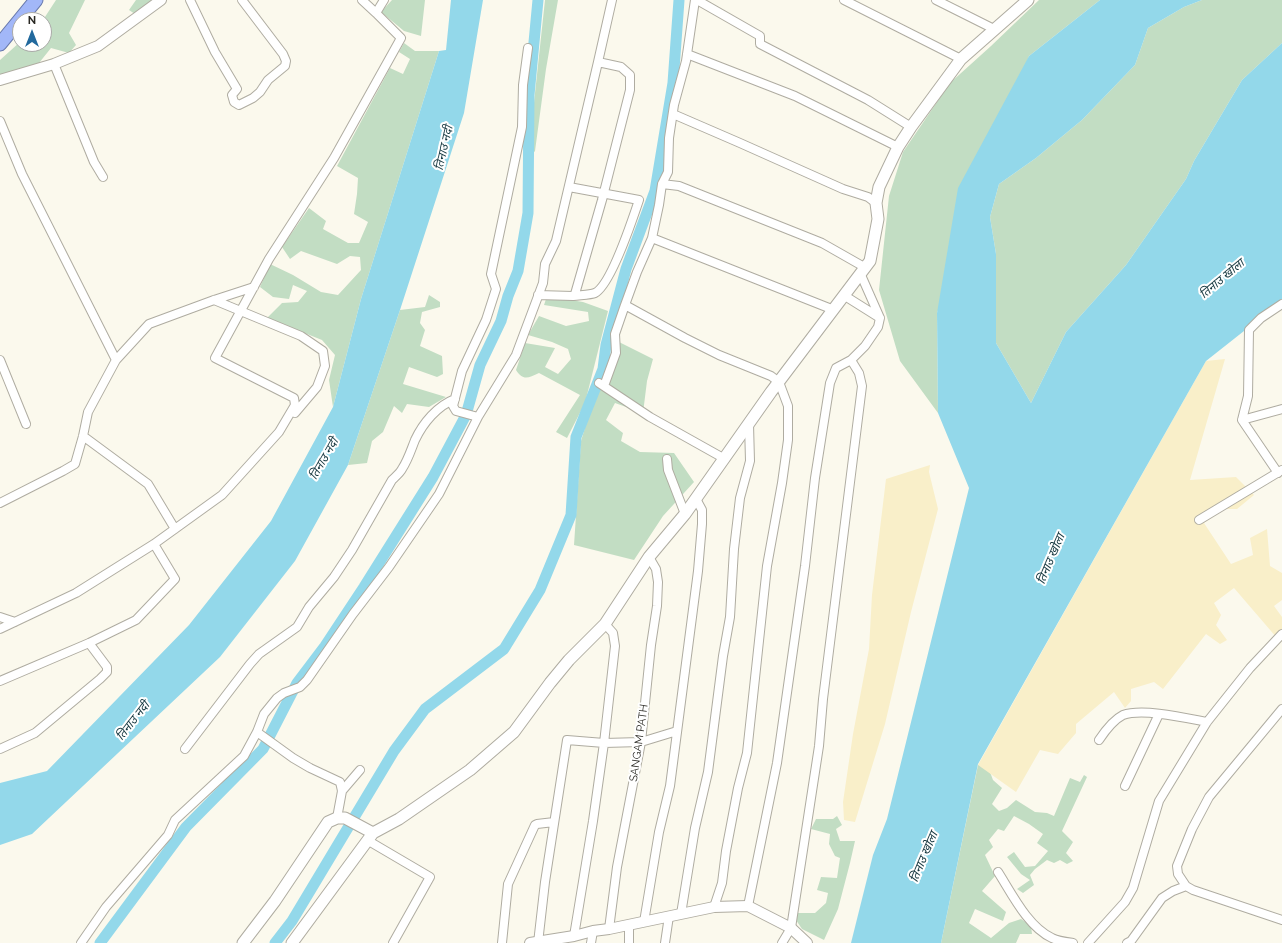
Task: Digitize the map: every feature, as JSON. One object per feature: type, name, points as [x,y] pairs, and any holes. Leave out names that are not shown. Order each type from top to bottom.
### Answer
[{"type":"highway","points":[[0,44],[36,0]]},
{"type":"main road","points":[[292,943],[370,836],[399,819],[470,770],[514,732],[564,666],[605,624],[649,558],[685,514],[779,382],[864,271],[870,261],[878,219],[876,203],[879,187],[898,147],[911,127],[961,59],[1028,0]]},
{"type":"main road","points":[[243,943],[275,901],[328,822],[341,818],[358,824],[370,836]]},
{"type":"street","points":[[0,80],[54,64],[98,46],[161,0]]},
{"type":"street","points":[[190,0],[215,52],[237,89],[232,95],[234,102],[239,105],[253,98],[260,92],[268,80],[285,66],[286,61],[283,54],[242,0]]},
{"type":"street","points":[[279,432],[295,405],[294,398],[215,358],[269,259],[334,158],[401,38],[362,0]]},
{"type":"street","points":[[376,13],[384,0]]},
{"type":"street","points":[[81,943],[106,907],[168,835],[175,820],[244,756],[260,734],[264,714],[277,698],[284,693],[300,687],[307,680],[353,614],[389,567],[439,494],[478,417],[516,355],[543,283],[545,264],[556,241],[612,0]]},
{"type":"street","points":[[725,459],[650,417],[601,384],[616,353],[615,334],[637,272],[652,238],[662,184],[668,172],[669,138],[687,54],[696,0],[760,36],[760,44],[868,100],[911,127]]},
{"type":"street","points":[[844,0],[961,59]]},
{"type":"street","points":[[936,0],[994,29]]},
{"type":"street","points":[[478,417],[456,411],[454,403],[462,371],[486,320],[496,289],[491,274],[522,128],[523,85],[528,48]]},
{"type":"street","points":[[687,54],[794,96],[898,147]]},
{"type":"street","points":[[573,296],[575,294],[604,193],[630,90],[630,75],[622,67],[598,62]]},
{"type":"street","points":[[54,64],[91,155],[103,177]]},
{"type":"street","points":[[673,114],[740,142],[843,189],[868,197],[876,203]]},
{"type":"street","points":[[0,121],[22,174],[116,360]]},
{"type":"street","points":[[662,184],[679,186],[822,243],[864,271],[880,318],[878,327],[865,346],[851,360],[836,368],[830,383],[815,478],[805,566],[777,763],[748,906]]},
{"type":"street","points":[[538,295],[573,296],[595,292],[606,281],[623,245],[639,200],[569,187]]},
{"type":"street","points":[[652,238],[834,310]]},
{"type":"street","points":[[0,503],[75,464],[88,412],[116,360],[149,324],[254,287]]},
{"type":"street","points":[[845,296],[880,318]]},
{"type":"street","points":[[0,630],[76,593],[154,544],[222,495],[317,387],[325,366],[323,351],[301,336],[214,300]]},
{"type":"street","points":[[1242,420],[1248,396],[1249,330],[1261,318],[1282,304]]},
{"type":"street","points":[[625,305],[712,352],[771,376],[779,382],[788,406],[788,440],[767,566],[746,753],[726,851],[722,882],[714,906]]},
{"type":"street","points":[[0,360],[26,424]]},
{"type":"street","points":[[782,943],[791,928],[819,746],[825,684],[862,386],[859,373],[851,360]]},
{"type":"street","points":[[185,749],[250,664],[260,654],[297,626],[309,607],[334,576],[352,550],[392,480],[406,464],[416,439],[424,426],[440,406],[454,403]]},
{"type":"street","points":[[1242,420],[1282,408]]},
{"type":"street","points":[[1199,520],[1280,471],[1242,420]]},
{"type":"street","points":[[681,914],[695,828],[708,772],[723,656],[730,617],[734,549],[740,498],[750,461],[749,424]]},
{"type":"street","points":[[83,436],[148,484],[175,529]]},
{"type":"street","points":[[667,459],[668,470],[685,514]]},
{"type":"street","points":[[644,922],[659,832],[670,786],[698,571],[702,510],[696,499]]},
{"type":"street","points":[[0,681],[89,643],[136,620],[175,579],[154,544]]},
{"type":"street","name":"SANGAM PATH","points":[[609,929],[617,867],[641,742],[651,645],[657,606],[658,582],[656,569],[649,558]]},
{"type":"street","points":[[0,617],[14,622]]},
{"type":"street","points":[[574,936],[593,821],[615,646],[613,633],[605,624]]},
{"type":"street","points":[[1088,943],[1125,902],[1133,888],[1159,801],[1207,722],[1250,668],[1282,634]]},
{"type":"street","points":[[0,748],[35,733],[107,672],[107,667],[89,643]]},
{"type":"street","points":[[1282,709],[1209,797],[1192,829],[1177,866],[1178,874],[1186,886],[1282,920]]},
{"type":"street","points":[[1099,740],[1111,725],[1123,715],[1143,712],[1207,722]]},
{"type":"street","points":[[1125,786],[1159,714]]},
{"type":"street","points":[[677,731],[641,742],[604,743],[567,740],[536,942],[644,922],[714,906],[748,906],[791,928],[807,943]]},
{"type":"street","points":[[260,734],[310,768],[340,782],[342,791],[341,818]]},
{"type":"street","points":[[342,791],[360,770]]},
{"type":"street","points":[[502,943],[508,884],[535,825],[554,822]]},
{"type":"street","points":[[370,836],[430,878],[393,943]]},
{"type":"street","points":[[998,872],[1025,913],[1039,930],[1053,939],[1073,943]]},
{"type":"street","points":[[1127,943],[1162,898],[1173,891],[1186,886]]},
{"type":"street","points":[[664,943],[669,916]]},
{"type":"street","points":[[629,925],[630,943]]},
{"type":"street","points":[[591,943],[593,931]]},
{"type":"green space","points":[[56,0],[85,0],[69,33],[76,45],[69,53],[52,48],[52,12],[48,12]]},
{"type":"green space","points":[[136,0],[152,0],[135,14],[129,10]]},
{"type":"green space","points":[[392,0],[425,0],[421,36],[404,31],[381,12]]},
{"type":"green space","points":[[545,0],[558,0],[546,69],[535,151],[531,156],[532,121]]},
{"type":"green space","points":[[1039,0],[1100,0],[1029,56],[937,313],[938,413],[900,361],[879,290],[889,196],[903,152],[950,83]]},
{"type":"green space","points":[[1202,0],[1282,0],[1282,43],[1242,80],[1194,161],[1186,179],[1126,265],[1066,332],[1031,403],[996,343],[996,254],[990,217],[999,184],[1036,158],[1082,120],[1135,65],[1148,28],[1184,7]]},
{"type":"green space","points":[[404,43],[415,51],[439,51],[361,299],[333,407],[329,380],[335,355],[322,340],[267,318],[282,303],[298,302],[307,291],[293,285],[289,299],[273,297],[260,287],[270,264],[293,275],[321,292],[338,295],[361,270],[360,257],[350,256],[337,264],[301,251],[290,259],[282,247],[309,208],[326,221],[323,229],[348,243],[359,243],[368,222],[354,214],[358,178],[337,166],[390,68],[403,74],[410,59],[399,52]]},
{"type":"green space","points":[[12,49],[12,52],[48,52],[39,63],[0,77],[0,60]]},
{"type":"green space","points":[[429,295],[440,302],[440,307],[422,312],[420,323],[425,330],[420,346],[442,356],[443,374],[437,377],[409,367],[403,384],[446,397],[429,407],[407,404],[402,413],[394,406],[383,432],[372,441],[367,463],[348,465],[400,310],[425,307]]},
{"type":"green space","points":[[547,296],[583,302],[608,311],[585,403],[567,438],[556,432],[580,395],[539,373],[526,378],[521,376],[516,370],[525,343],[555,348],[545,367],[558,374],[571,359],[568,349],[552,342],[528,335],[539,316],[566,326],[589,321],[588,312],[544,305]]},
{"type":"green space","points":[[615,340],[653,359],[647,381],[643,413],[615,403],[606,420],[623,433],[621,441],[640,452],[674,453],[694,482],[663,516],[634,560],[574,545],[581,441],[591,408],[602,385]]},
{"type":"green space","points":[[987,764],[993,780],[1002,788],[992,804],[999,811],[1007,808],[1016,800],[1035,812],[1047,813],[1054,816],[1070,778],[1080,782],[1084,775],[1087,777],[1062,831],[1073,842],[1066,853],[1073,861],[1067,864],[1060,860],[1054,863],[1047,860],[1030,875],[1034,885],[1023,893],[1017,889],[1030,880],[1021,874],[1007,857],[1014,852],[1025,867],[1035,866],[1048,851],[1037,843],[1043,834],[1014,816],[1004,831],[998,829],[989,840],[993,847],[985,855],[995,876],[982,891],[1006,912],[1003,921],[975,909],[969,923],[991,938],[1009,923],[1021,919],[1031,926],[1032,934],[1020,934],[1016,943],[941,943],[978,765]]},
{"type":"green space","points":[[837,816],[842,825],[836,829],[840,841],[855,841],[838,909],[824,940],[802,929],[796,920],[798,913],[815,913],[826,903],[828,893],[817,890],[821,877],[837,878],[840,858],[835,856],[829,844],[830,834],[811,829],[816,819],[833,819]]},
{"type":"sand","points":[[1225,359],[1190,480],[1236,477],[1254,495],[1237,509],[1223,509],[1204,523],[1231,564],[1253,555],[1250,538],[1267,529],[1270,566],[1282,573],[1282,600],[1274,606],[1282,617],[1282,632],[1277,638],[1234,588],[1214,603],[1221,615],[1216,625],[1227,640],[1220,644],[1206,634],[1163,689],[1154,682],[1131,689],[1131,701],[1125,708],[1114,692],[1076,724],[1076,733],[1058,754],[1040,750],[1016,792],[978,765],[1206,361]]},
{"type":"sand","points":[[930,465],[929,472],[938,509],[911,612],[885,724],[855,822],[844,820],[843,802],[853,734],[869,649],[872,595],[886,479]]},
{"type":"water","name":"तिनाउ नदी","points":[[451,0],[483,0],[464,113],[348,465],[295,561],[220,657],[32,834],[0,845],[0,783],[47,771],[189,625],[271,521],[333,407],[361,299],[439,51],[446,50]]},
{"type":"water","name":"तिनाउ खोला","points":[[1100,0],[1202,0],[1184,7],[1148,28],[1135,65],[1082,120],[1036,158],[999,184],[990,217],[996,254],[996,343],[1031,403],[1066,332],[1126,265],[1186,179],[1194,161],[1242,80],[1282,43],[1282,301],[1206,361],[978,764],[941,943],[851,943],[873,855],[887,819],[969,488],[938,413],[937,313],[958,188],[1029,56]]},
{"type":"waterway","points":[[100,943],[186,827],[263,749],[297,683],[325,646],[364,587],[433,477],[466,415],[480,365],[501,321],[508,296],[518,271],[528,213],[529,95],[538,0]]},
{"type":"waterway","points":[[275,943],[292,921],[394,751],[425,709],[504,649],[540,590],[571,515],[576,437],[603,369],[606,345],[626,269],[655,191],[673,83],[679,0]]}]
